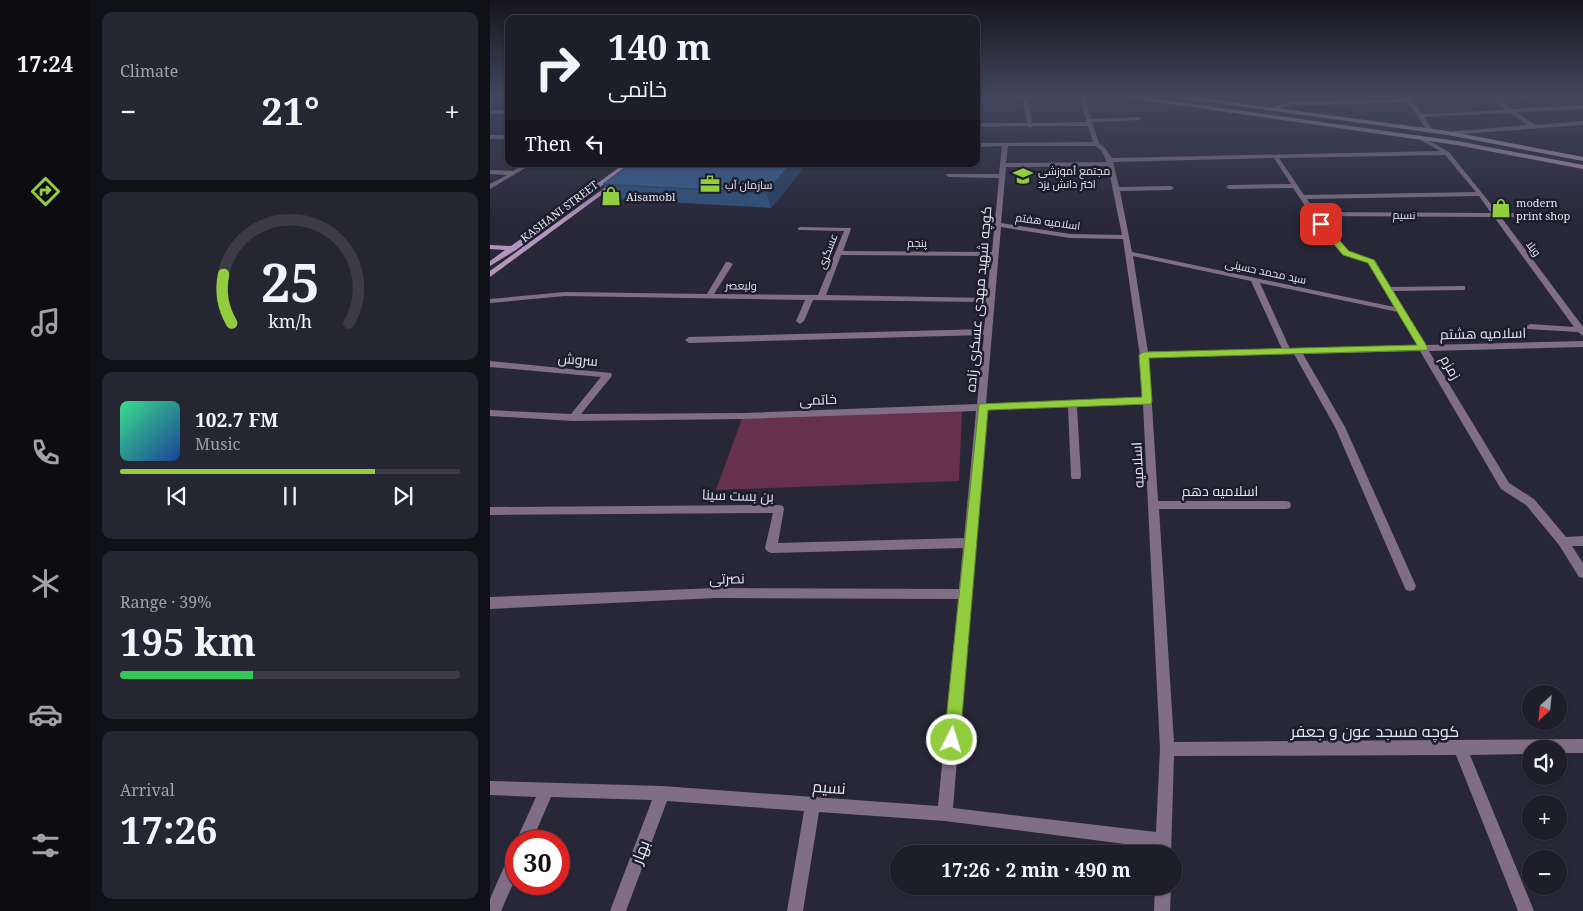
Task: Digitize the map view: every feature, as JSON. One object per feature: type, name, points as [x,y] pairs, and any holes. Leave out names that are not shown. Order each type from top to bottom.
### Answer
[{"type":"main road","points":[[1435,140],[1583,166]]},
{"type":"main road","points":[[1482,140],[1583,159]]},
{"type":"main road","name":"KASHANI STREET","points":[[490,264],[630,167]]},
{"type":"main road","name":"KASHANI STREET","points":[[490,275],[527,250],[630,167]]},
{"type":"main road","points":[[490,247],[527,250]]},
{"type":"street","name":"اسلامیه","points":[[1094,140],[1096,144],[1103,149],[1110,162],[1126,237],[1144,355],[1166,748],[1164,845]]},
{"type":"street","name":"ویلا","points":[[1423,140],[1447,153],[1481,194],[1582,331]]},
{"type":"street","points":[[1004,165],[1275,156],[1447,153],[1457,143]]},
{"type":"street","points":[[980,145],[1096,144]]},
{"type":"street","name":"کوچه شهید مهدی عسکری زاده","points":[[945,814],[1005,145]]},
{"type":"street","name":"زمزم","points":[[1275,156],[1327,234],[1346,253],[1372,262],[1504,486],[1530,502],[1564,542],[1583,573]]},
{"type":"street","points":[[490,187],[524,167]]},
{"type":"street","points":[[490,172],[514,173]]},
{"type":"street","points":[[949,175],[1003,176]]},
{"type":"street","points":[[1229,187],[1295,186]]},
{"type":"street","points":[[1116,189],[1170,188]]},
{"type":"street","points":[[1303,197],[1481,194]]},
{"type":"street","name":"نسیم","points":[[1314,214],[1538,215]]},
{"type":"street","name":"اسلامیه هفتم","points":[[998,224],[1070,236],[1126,237]]},
{"type":"street","name":"عسگری","points":[[800,229],[848,229],[821,298]]},
{"type":"street","name":"پنجم","points":[[838,253],[995,254]]},
{"type":"street","name":"سید محمد حسینی","points":[[1128,253],[1399,310]]},
{"type":"street","points":[[709,296],[729,264]]},
{"type":"street","points":[[1255,281],[1292,351],[1340,427],[1410,586]]},
{"type":"street","points":[[1387,289],[1462,288]]},
{"type":"street","name":"ولیعصر","points":[[490,301],[565,294],[991,300]]},
{"type":"street","points":[[800,320],[810,298]]},
{"type":"street","points":[[1530,327],[1582,331]]},
{"type":"street","points":[[689,340],[988,332]]},
{"type":"street","name":"اسلامیه هشتم","points":[[1144,355],[1583,344]]},
{"type":"street","name":"سروش","points":[[490,364],[608,375],[573,418]]},
{"type":"street","name":"خاتمی","points":[[490,413],[573,418],[742,416],[1147,401]]},
{"type":"street","points":[[1072,404],[1076,476]]},
{"type":"street","name":"اسلامیه دهم","points":[[1153,505],[1286,505]]},
{"type":"street","name":"بن بست سینا","points":[[490,511],[779,509],[770,548],[969,543]]},
{"type":"street","points":[[1564,542],[1583,541]]},
{"type":"street","name":"نصرتی","points":[[490,603],[716,593],[965,594]]},
{"type":"street","name":"کوچه مسجد عون و جعفر","points":[[1166,748],[1583,746]]},
{"type":"street","points":[[1460,748],[1526,911]]},
{"type":"street","name":"نسیم","points":[[490,788],[662,793],[945,814],[1145,845]]},
{"type":"street","points":[[529,830],[547,789]]},
{"type":"street","name":"بهار","points":[[618,911],[662,793]]},
{"type":"street","points":[[795,911],[813,803]]},
{"type":"street","points":[[494,911],[505,886]]},
{"type":"street","points":[[1162,895],[1162,911]]},
{"type":"shaded area","points":[[962,409],[959,481],[716,490],[743,416]]},
{"type":"building","points":[[626,167],[788,167],[766,193],[603,184]]},
{"type":"place","name":"مجتمع آموزشی اختر دانش یزد","points":[[1023,176]]},
{"type":"place","name":"سازمان آب","points":[[710,184]]},
{"type":"place","name":"Aisamobl","points":[[611,196]]},
{"type":"place","name":"modern print shop","points":[[1501,208]]},
{"type":"route","points":[[952,740],[983,406],[1147,401],[1144,355],[1424,348],[1399,310],[1372,262],[1346,253],[1327,234],[1321,224]]}]
